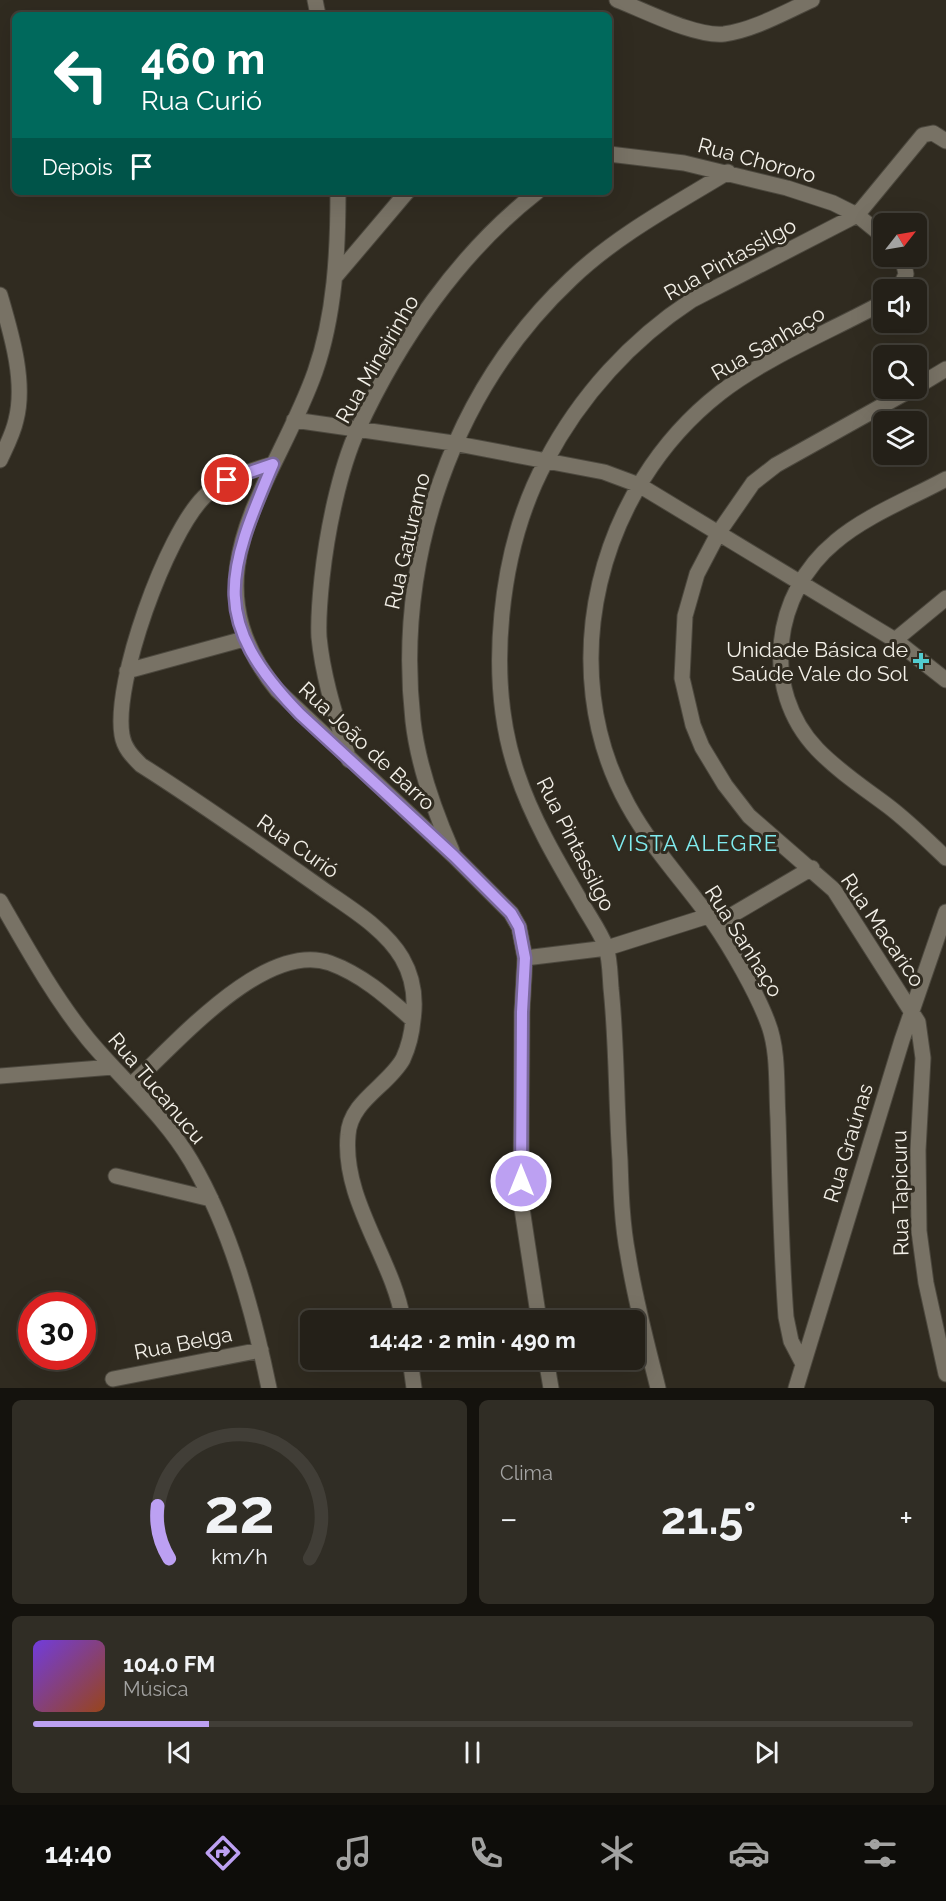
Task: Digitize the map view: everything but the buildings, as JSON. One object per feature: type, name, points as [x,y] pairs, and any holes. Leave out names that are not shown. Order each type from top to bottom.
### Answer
[{"type":"street","points":[[617,0],[695,29],[723,34],[756,24],[812,0]]},
{"type":"street","name":"Rua Pintassilgo","points":[[658,1388],[632,1277],[623,1224],[614,1019],[607,948],[547,842],[526,799],[509,744],[502,698],[501,632],[508,573],[518,533],[545,462],[594,388],[632,346],[671,314],[725,282],[857,215],[923,135],[933,133],[946,141]]},
{"type":"street","name":"Rua Chororo","points":[[612,154],[656,158],[728,172],[814,196],[857,215],[873,228]]},
{"type":"street","name":"Rua Gaturamo","points":[[454,856],[430,794],[417,744],[409,652],[411,614],[427,527],[453,443],[489,377],[529,325],[570,279],[617,240],[728,172]]},
{"type":"street","name":"Rua João de Barro","points":[[338,195],[335,277],[320,353],[248,526],[236,562],[234,593],[243,639],[253,658],[277,690],[349,760],[454,856],[511,913],[522,935],[525,958],[522,1012],[521,1202],[537,1310]]},
{"type":"street","points":[[335,277],[404,195]]},
{"type":"street","name":"Rua Mineirinho","points":[[349,760],[330,698],[319,635],[325,547],[337,497],[358,430],[412,333],[453,275],[499,224],[533,195]]},
{"type":"street","points":[[0,295],[16,363],[19,400],[16,423],[0,460]]},
{"type":"street","name":"Rua Sanhaço","points":[[802,1362],[791,1341],[786,1317],[774,1045],[770,1025],[712,920],[628,806],[611,766],[591,690],[590,663],[596,593],[621,519],[639,484],[682,429],[723,391],[759,368],[873,308]]},
{"type":"street","name":"Rua Macarico","points":[[927,381],[946,369]]},
{"type":"street","name":"Rua Macarico","points":[[895,399],[764,473],[753,483],[719,532],[697,574],[686,616],[682,659],[686,701],[702,747],[738,803],[763,830],[812,868],[843,902],[912,1010]]},
{"type":"street","points":[[294,420],[453,443],[604,472],[639,484],[895,640],[946,680]]},
{"type":"street","name":"Rua Curió","points":[[273,464],[227,480],[204,497],[195,508],[162,569],[142,619],[127,671],[122,735],[130,754],[141,765],[235,827],[386,937],[402,958],[410,975],[414,994],[414,1020],[402,1060],[364,1102],[347,1133],[349,1158],[362,1211],[392,1280],[400,1310]]},
{"type":"street","points":[[946,479],[835,542],[800,581],[790,605],[780,650],[781,676],[788,701],[799,725],[836,767],[919,832],[946,858]]},
{"type":"street","points":[[895,640],[946,598]]},
{"type":"street","points":[[127,671],[243,639]]},
{"type":"street","points":[[525,958],[607,948],[712,920],[812,868]]},
{"type":"street","name":"Rua Tucanucu","points":[[0,901],[69,1015],[172,1134],[190,1160],[211,1199],[242,1283],[269,1388]]},
{"type":"street","name":"Rua Graúnas","points":[[796,1388],[802,1362],[902,1040],[946,912]]},
{"type":"street","points":[[131,1085],[228,997],[260,974],[283,963],[306,959],[339,967],[374,986],[414,1020]]},
{"type":"street","name":"Rua Tapicuru","points":[[912,1010],[921,1032],[923,1058],[918,1150],[919,1231],[926,1284],[946,1374]]},
{"type":"street","points":[[902,1040],[923,1058]]},
{"type":"street","points":[[0,1076],[113,1067]]},
{"type":"street","points":[[116,1176],[211,1199]]},
{"type":"street","name":"Rua Belga","points":[[113,1379],[261,1350]]},
{"type":"street","points":[[412,1370],[414,1388]]},
{"type":"street","points":[[548,1370],[552,1388]]},
{"type":"place","name":"Unidade Básica de Saúde Vale do Sol","points":[[921,661]]},
{"type":"district","name":"VISTA ALEGRE","points":[[695,843]]},
{"type":"route","points":[[227,480],[273,464],[240,548],[234,576],[234,593],[243,639],[253,658],[277,690],[300,714],[454,856],[511,913],[519,927],[525,958],[522,1012],[521,1181]]}]
